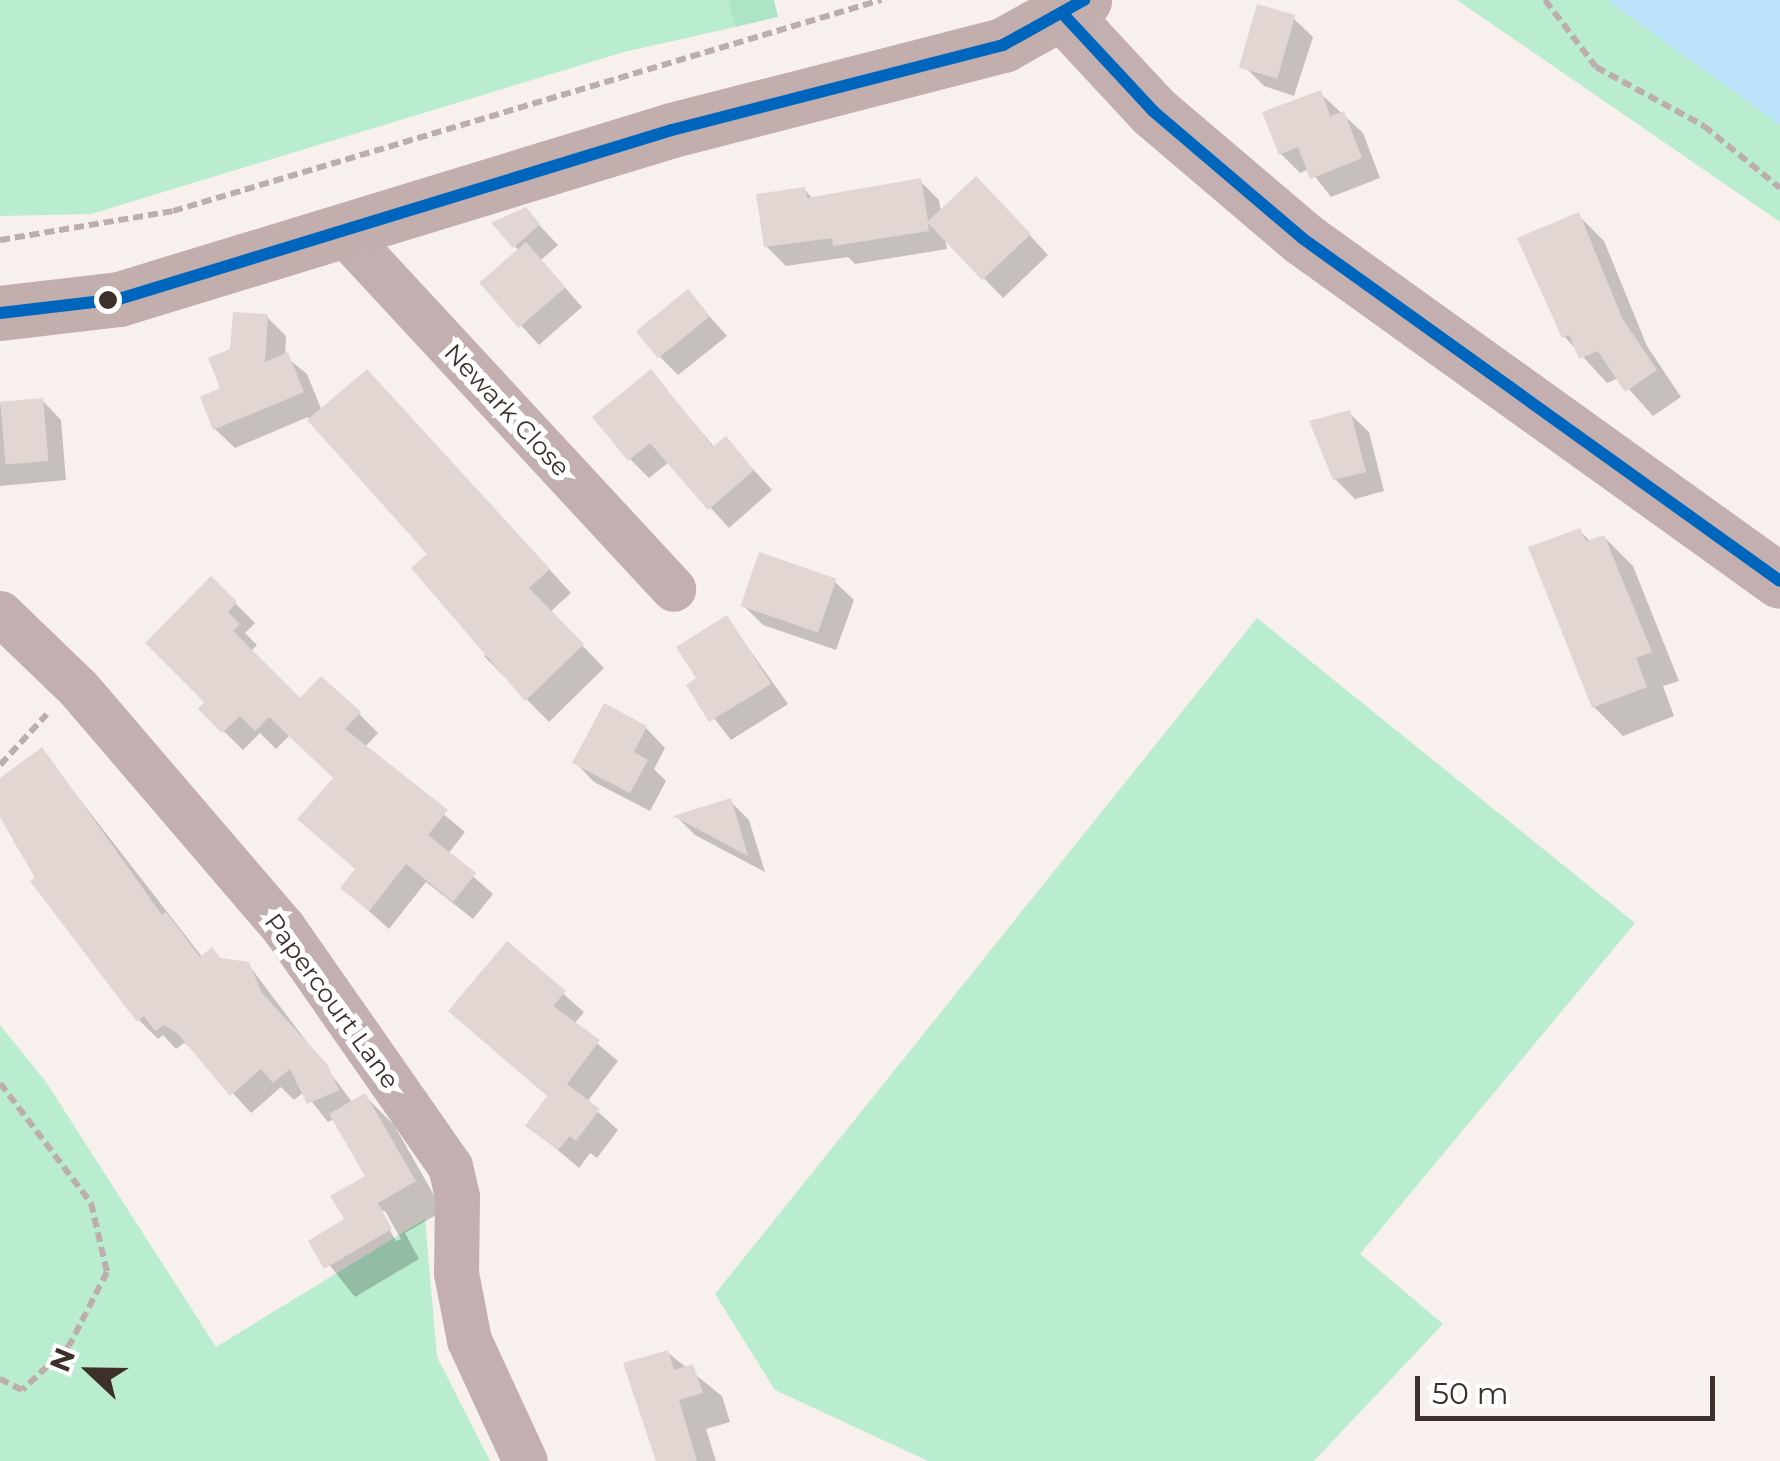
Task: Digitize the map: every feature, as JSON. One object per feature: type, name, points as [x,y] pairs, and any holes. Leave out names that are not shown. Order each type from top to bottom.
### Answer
[{"type":"main road","points":[[0,313],[119,299],[672,130],[1003,45],[1074,7]]},
{"type":"street","points":[[1074,7],[1153,111],[1271,214],[1780,581]]},
{"type":"street","name":"Newark Close","points":[[341,230],[674,589]]},
{"type":"street","name":"Papercourt Lane","points":[[0,613],[78,688],[282,927],[450,1166],[457,1196],[456,1273],[469,1340],[524,1461]]},
{"type":"path","points":[[0,240],[173,211],[881,0]]},
{"type":"path","points":[[1545,0],[1596,68],[1704,126],[1780,188]]},
{"type":"path","points":[[0,764],[78,688]]},
{"type":"path","points":[[0,1083],[91,1203],[107,1272],[69,1346],[22,1390],[0,1380]]},
{"type":"green space","points":[[0,0],[728,0],[735,27],[624,52],[91,214],[0,216]]},
{"type":"green space","points":[[728,0],[774,0],[778,17],[735,27]]},
{"type":"green space","points":[[1457,0],[1607,0],[1780,125],[1780,222]]},
{"type":"green space","points":[[1257,618],[1635,923],[1360,1254],[1443,1324],[1314,1461],[928,1461],[775,1390],[715,1294]]},
{"type":"green space","points":[[0,1025],[46,1082],[216,1347],[425,1219],[437,1357],[490,1461],[0,1461]]},
{"type":"water","points":[[1607,0],[1780,0],[1780,125]]},
{"type":"building","points":[[1257,4],[1295,15],[1277,78],[1239,67]]},
{"type":"building","points":[[1321,90],[1330,116],[1344,111],[1362,158],[1310,179],[1298,147],[1279,155],[1262,112]]},
{"type":"building","points":[[976,176],[1031,234],[982,280],[928,223],[929,231],[833,246],[832,238],[764,247],[756,194],[805,187],[807,198],[921,178],[928,221]]},
{"type":"building","points":[[526,207],[540,224],[513,248],[491,223]]},
{"type":"building","points":[[1579,212],[1622,318],[1657,370],[1625,392],[1598,351],[1579,359],[1569,335],[1562,338],[1517,238]]},
{"type":"building","points":[[526,242],[565,287],[519,328],[479,283]]},
{"type":"building","points":[[688,289],[710,316],[658,358],[636,331]]},
{"type":"building","points":[[233,312],[268,314],[265,362],[288,352],[304,392],[213,430],[200,397],[220,388],[208,358],[230,349]]},
{"type":"building","points":[[367,369],[550,569],[529,588],[584,644],[525,701],[411,568],[427,554],[307,420]]},
{"type":"building","points":[[651,369],[713,447],[726,436],[754,470],[708,510],[650,443],[628,461],[592,417]]},
{"type":"building","points":[[43,398],[48,461],[6,465],[0,402]]},
{"type":"building","points":[[1350,410],[1366,472],[1333,480],[1309,421]]},
{"type":"building","points":[[1580,528],[1586,541],[1604,535],[1652,652],[1636,658],[1647,687],[1592,708],[1528,547]]},
{"type":"building","points":[[759,552],[837,579],[818,633],[740,606]]},
{"type":"building","points":[[211,576],[237,602],[228,612],[240,624],[233,631],[300,698],[321,676],[361,712],[345,729],[448,810],[428,835],[476,873],[453,902],[406,864],[369,911],[340,888],[355,869],[297,819],[333,778],[269,717],[255,731],[240,716],[222,733],[198,709],[204,702],[145,643]]},
{"type":"building","points":[[727,615],[771,684],[709,722],[686,685],[696,678],[676,647]]},
{"type":"building","points":[[604,703],[647,726],[634,752],[648,760],[630,793],[572,763]]},
{"type":"building","points":[[42,747],[162,915],[166,912],[200,957],[212,947],[220,958],[249,962],[262,993],[327,1064],[339,1090],[307,1104],[290,1069],[273,1083],[261,1069],[230,1096],[178,1034],[164,1025],[155,1031],[144,1016],[137,1022],[30,881],[35,878],[0,817],[0,778]]},
{"type":"building","points":[[731,798],[748,856],[673,816]]},
{"type":"building","points":[[507,941],[566,991],[553,1006],[600,1040],[567,1084],[600,1109],[576,1141],[570,1136],[558,1150],[525,1126],[547,1096],[448,1011]]},
{"type":"building","points":[[365,1093],[416,1181],[378,1203],[392,1229],[324,1269],[308,1241],[344,1219],[330,1196],[365,1176],[329,1114]]},
{"type":"building","points":[[668,1350],[674,1370],[693,1364],[703,1393],[679,1400],[697,1461],[656,1461],[623,1363]]},
{"type":"transit line","points":[[0,313],[119,299],[672,130],[1003,45],[1084,0]]},
{"type":"transit line","points":[[1063,14],[1153,111],[1302,238],[1780,581]]}]
